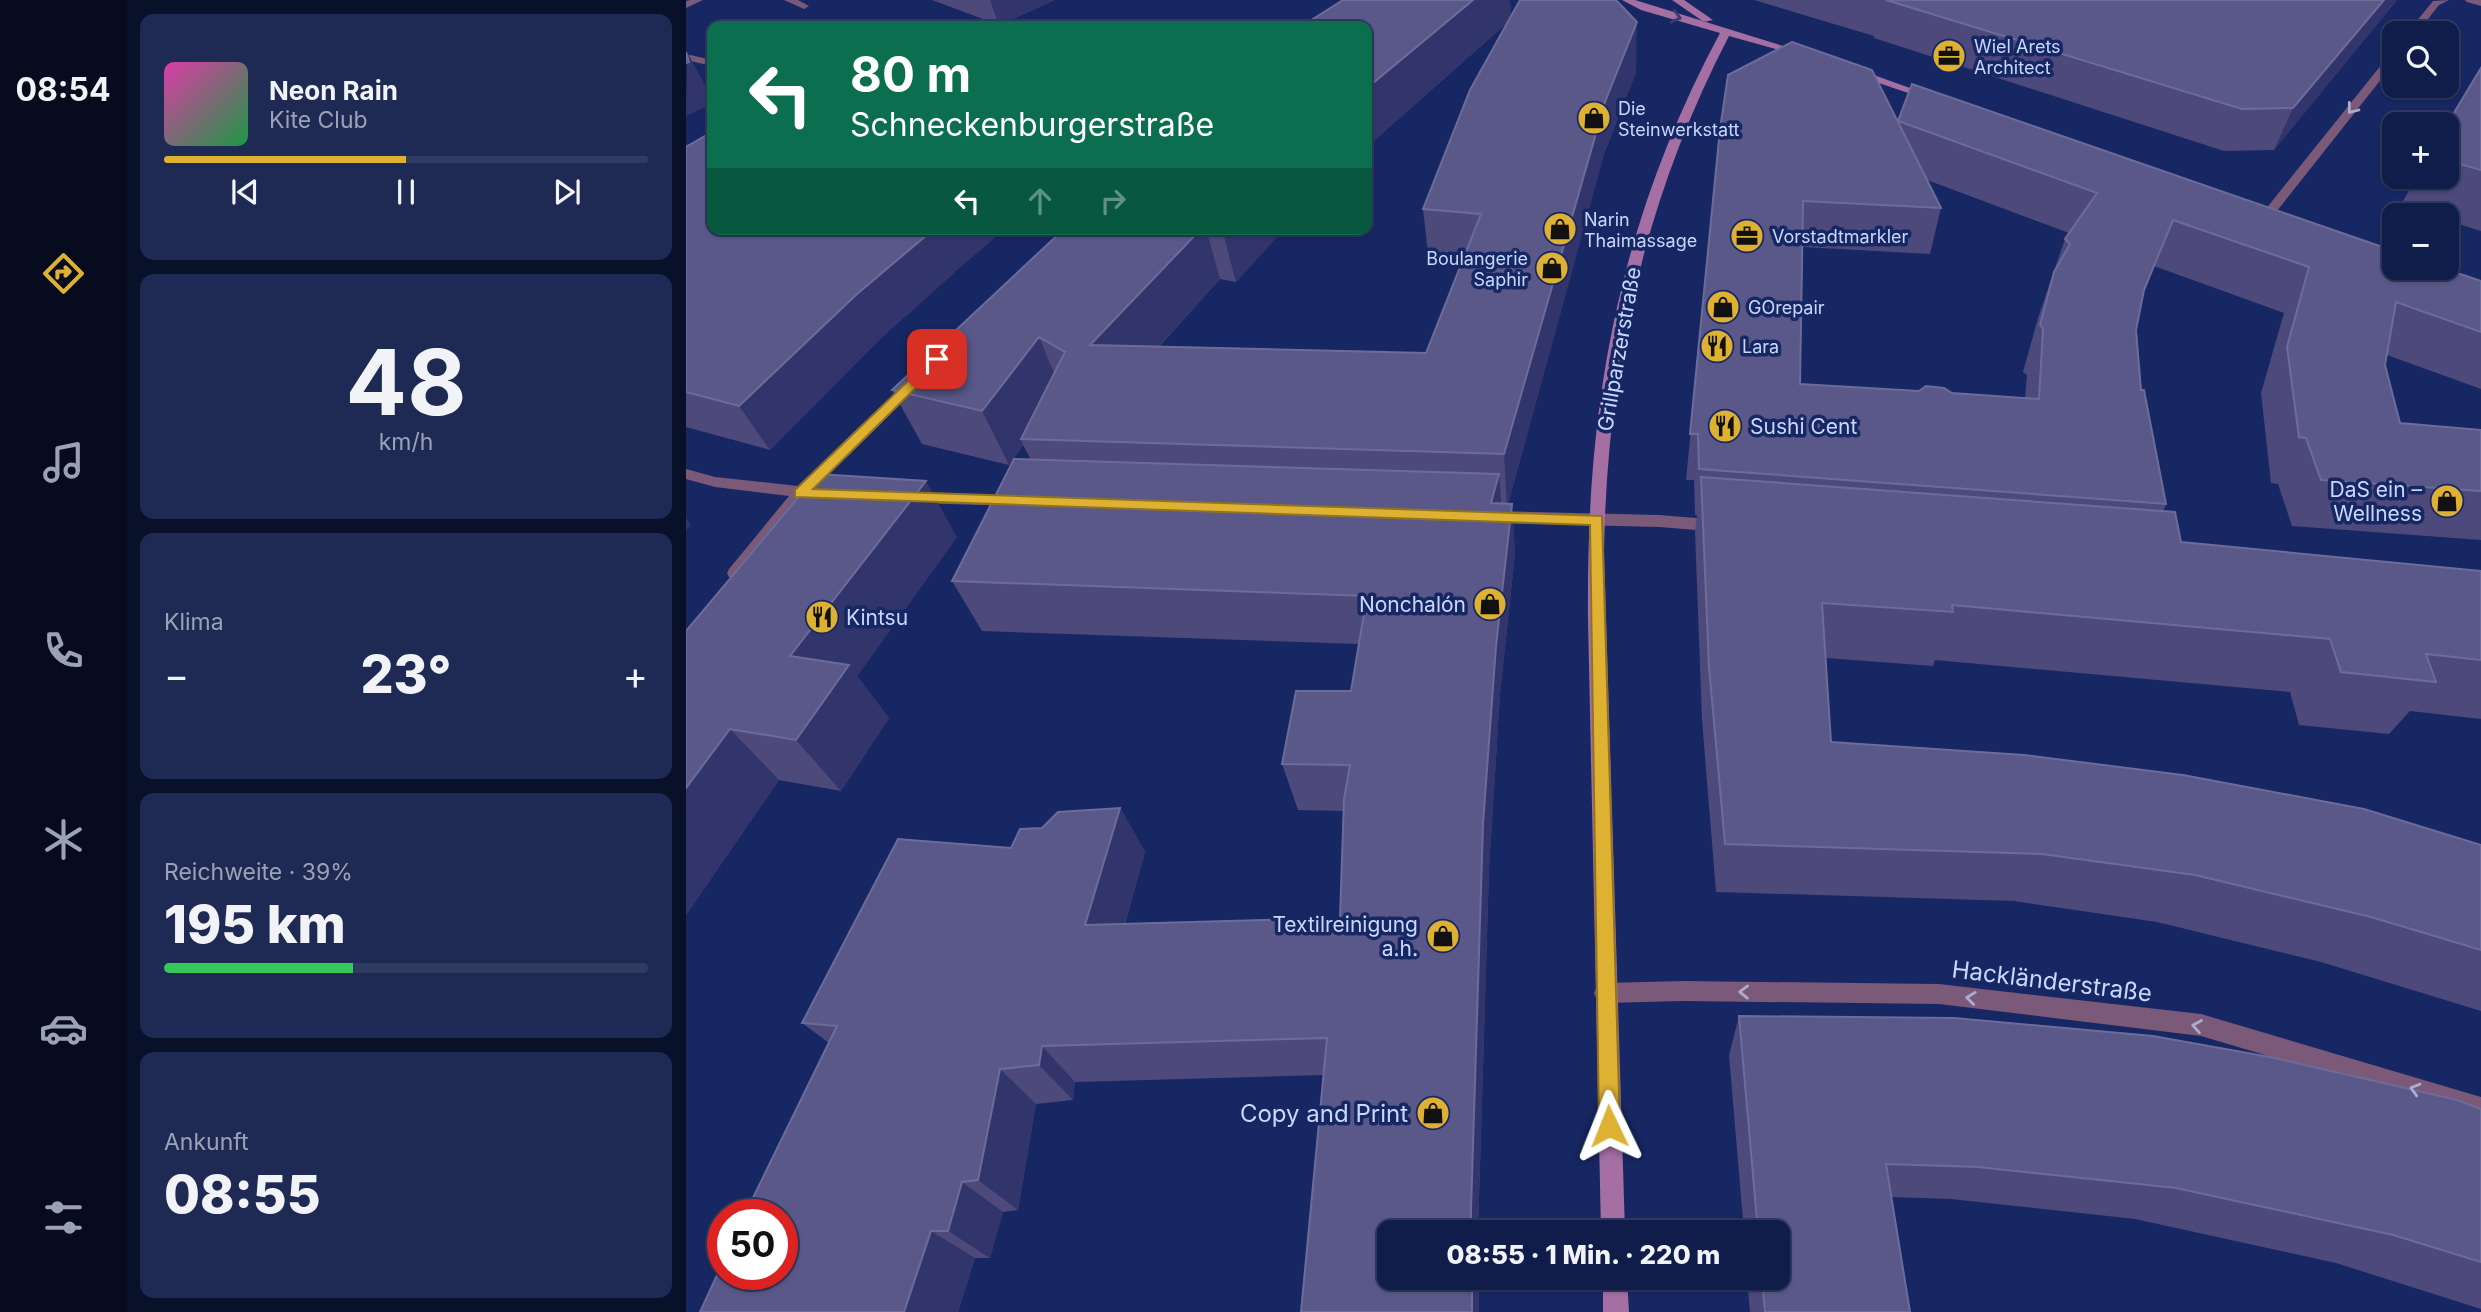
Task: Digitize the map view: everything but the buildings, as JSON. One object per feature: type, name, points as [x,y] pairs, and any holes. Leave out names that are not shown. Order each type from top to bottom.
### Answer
[{"type":"main road","points":[[1627,0],[1653,11],[1727,30],[1817,59]]},
{"type":"main road","points":[[1677,0],[1727,30]]},
{"type":"main road","name":"Grillparzerstraße","points":[[1613,1220],[1605,993],[1597,520],[1605,404],[1640,239],[1683,117],[1727,30]]},
{"type":"main road","points":[[1842,68],[1946,103]]},
{"type":"main road","points":[[1615,1290],[1616,1312]]},
{"type":"street","points":[[686,5],[698,0]]},
{"type":"street","points":[[789,0],[804,6]]},
{"type":"street","points":[[2422,21],[2436,3],[2444,0]]},
{"type":"street","points":[[2470,0],[2481,2]]},
{"type":"street","points":[[686,57],[707,62]]},
{"type":"street","points":[[2268,213],[2382,71]]},
{"type":"street","points":[[728,582],[800,494],[927,370]]},
{"type":"street","points":[[686,474],[715,482],[800,494],[841,495]]},
{"type":"street","points":[[895,497],[1029,502]]},
{"type":"street","points":[[1471,516],[1731,527]]},
{"type":"street","name":"Hackländerstraße","points":[[1605,993],[1683,991],[1938,994],[2201,1025],[2481,1108]]},
{"type":"place","name":"Wiel Arets Architect","points":[[1949,56]]},
{"type":"place","name":"Die Steinwerkstatt","points":[[1594,118]]},
{"type":"place","name":"Narin Thaimassage","points":[[1560,229]]},
{"type":"place","name":"Vorstadtmarkler","points":[[1747,236]]},
{"type":"place","name":"Boulangerie Saphir","points":[[1552,268]]},
{"type":"place","name":"GOrepair","points":[[1723,307]]},
{"type":"place","name":"Lara","points":[[1717,346]]},
{"type":"place","name":"Sushi Cent","points":[[1725,426]]},
{"type":"place","name":"DaS ein – Wellness","points":[[2447,501]]},
{"type":"place","name":"Nonchalón","points":[[1490,604]]},
{"type":"place","name":"Kintsu","points":[[822,617]]},
{"type":"place","name":"Textilreinigung a.h.","points":[[1443,936]]},
{"type":"place","name":"Copy and Print","points":[[1433,1113]]},
{"type":"route","points":[[937,359],[800,494],[1597,520],[1609,1126]]}]
